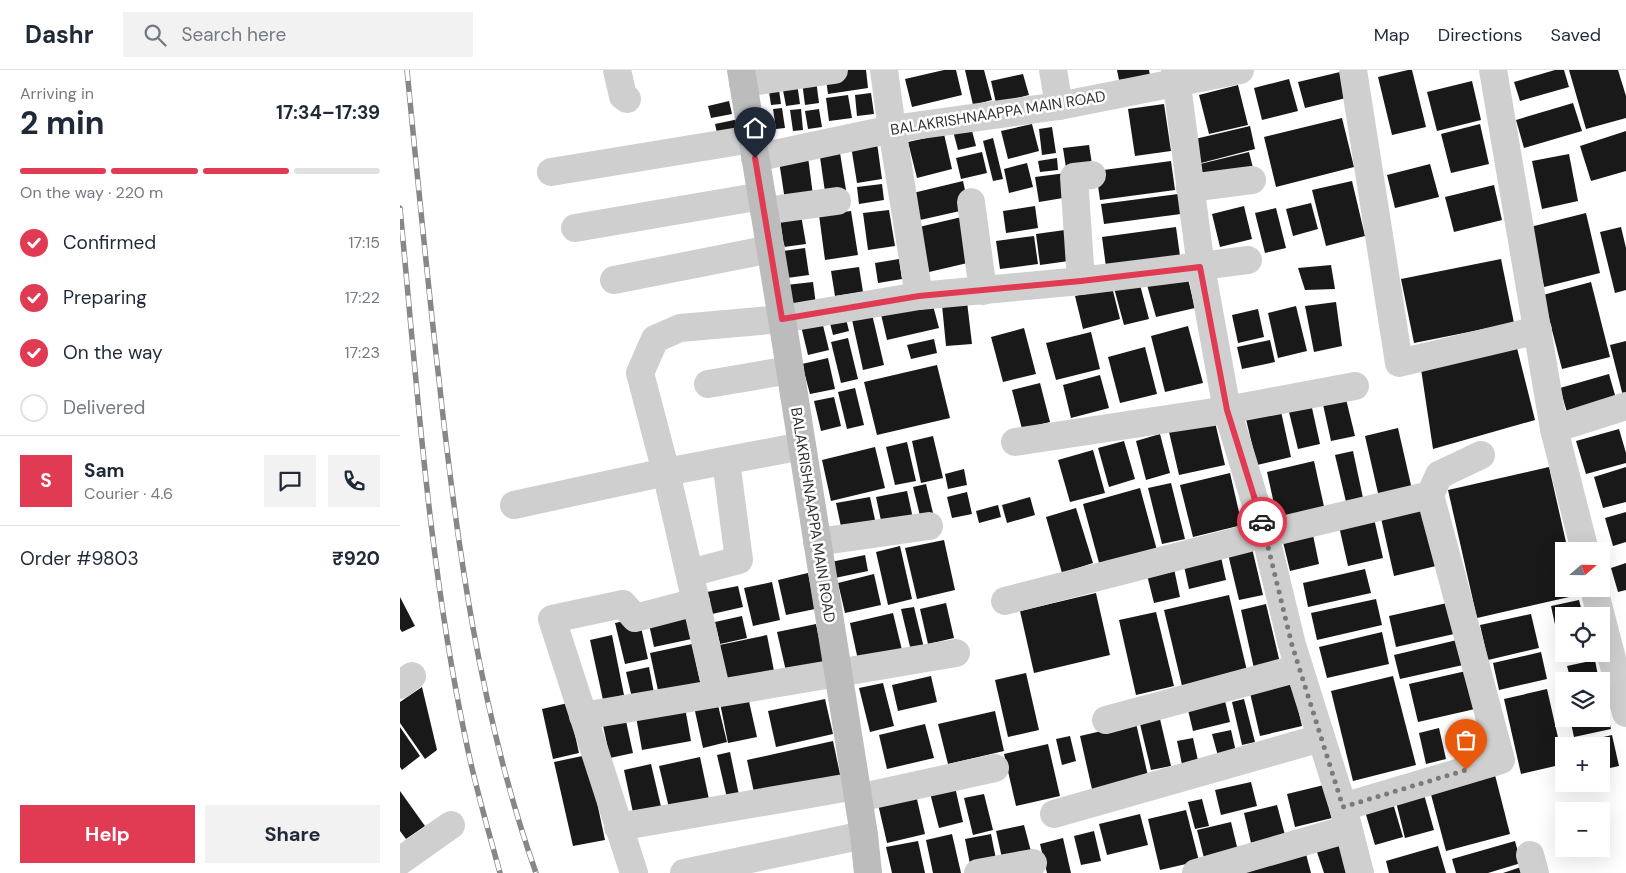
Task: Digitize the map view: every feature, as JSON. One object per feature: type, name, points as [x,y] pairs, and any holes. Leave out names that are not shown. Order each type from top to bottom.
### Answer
[{"type":"street","points":[[617,70],[623,96],[627,99]]},
{"type":"street","points":[[742,76],[834,70]]},
{"type":"street","points":[[884,70],[919,296]]},
{"type":"street","points":[[1053,70],[1059,106]]},
{"type":"street","name":"BALAKRISHNAAPPA MAIN ROAD","points":[[754,148],[1059,106],[1175,77],[1240,70]]},
{"type":"street","points":[[1353,70],[1399,363],[1538,330]]},
{"type":"street","points":[[1492,70],[1554,429],[1583,542]]},
{"type":"street","name":"BALAKRISHNAAPPA MAIN ROAD","points":[[742,76],[858,792],[868,873]]},
{"type":"street","points":[[1175,77],[1200,267],[1227,410],[1265,534],[1299,668],[1346,818],[1360,873]]},
{"type":"street","points":[[551,172],[754,148]]},
{"type":"street","points":[[1081,281],[1074,177],[1092,175]]},
{"type":"street","points":[[1190,188],[1252,180]]},
{"type":"street","points":[[575,228],[763,204],[837,201]]},
{"type":"street","points":[[971,202],[982,291]]},
{"type":"street","points":[[614,280],[771,249]]},
{"type":"street","points":[[717,693],[666,472],[640,372],[655,339],[680,328],[782,319],[919,296],[1081,281],[1248,260]]},
{"type":"street","points":[[708,384],[790,370]]},
{"type":"street","points":[[1015,442],[1227,410],[1354,386]]},
{"type":"street","points":[[1554,429],[1626,406]]},
{"type":"street","points":[[514,505],[666,472],[802,446]]},
{"type":"street","points":[[1196,873],[1501,760],[1430,495],[1438,475],[1482,455]]},
{"type":"street","points":[[690,573],[739,560],[726,461]]},
{"type":"street","points":[[1005,601],[1265,534],[1430,495]]},
{"type":"street","points":[[817,542],[929,526]]},
{"type":"street","points":[[1596,598],[1626,712]]},
{"type":"street","points":[[634,873],[552,619],[623,604],[635,618],[696,602]]},
{"type":"street","points":[[583,716],[956,653]]},
{"type":"street","points":[[1106,720],[1299,668]]},
{"type":"street","points":[[1054,814],[1321,738]]},
{"type":"street","points":[[618,827],[858,792],[995,768]]},
{"type":"street","points":[[400,862],[451,825]]},
{"type":"street","points":[[684,873],[864,835]]},
{"type":"street","points":[[978,873],[1033,863]]},
{"type":"building","points":[[866,70],[868,88],[828,94],[825,72]]},
{"type":"building","points":[[944,70],[956,70],[962,95],[912,107],[905,79]]},
{"type":"building","points":[[965,70],[984,70],[992,100],[973,105]]},
{"type":"building","points":[[1117,70],[1149,70],[1150,76],[1119,80]]},
{"type":"building","points":[[1412,70],[1426,127],[1392,135],[1378,77]]},
{"type":"building","points":[[1555,70],[1564,70],[1569,87],[1520,101],[1514,82]]},
{"type":"building","points":[[1569,70],[1618,70],[1626,96],[1626,118],[1586,129]]},
{"type":"building","points":[[1340,72],[1346,98],[1305,108],[1298,82]]},
{"type":"building","points":[[1023,74],[1029,95],[996,103],[991,81]]},
{"type":"building","points":[[1289,79],[1298,111],[1262,120],[1254,88]]},
{"type":"building","points":[[816,80],[819,103],[805,105],[802,82]]},
{"type":"building","points":[[1472,81],[1481,120],[1437,131],[1427,92]]},
{"type":"building","points":[[778,83],[781,104],[771,105],[768,85]]},
{"type":"building","points":[[797,83],[800,104],[786,106],[782,85]]},
{"type":"building","points":[[1238,85],[1248,125],[1209,134],[1199,95]]},
{"type":"building","points":[[871,93],[874,114],[857,116],[855,95]]},
{"type":"building","points":[[848,95],[852,118],[829,121],[826,98]]},
{"type":"building","points":[[729,101],[732,114],[711,118],[708,106]]},
{"type":"building","points":[[1573,103],[1582,131],[1524,148],[1516,120]]},
{"type":"building","points":[[1164,104],[1171,151],[1135,156],[1128,109]]},
{"type":"building","points":[[782,108],[785,128],[776,129],[773,109]]},
{"type":"building","points":[[801,109],[803,130],[793,131],[790,110]]},
{"type":"building","points":[[819,109],[822,127],[808,129],[805,111]]},
{"type":"building","points":[[1342,118],[1354,167],[1276,187],[1264,137]]},
{"type":"building","points":[[739,119],[742,136],[719,142],[715,124]]},
{"type":"building","points":[[1032,124],[1039,151],[1008,159],[1001,131]]},
{"type":"building","points":[[1480,124],[1489,164],[1451,173],[1441,134]]},
{"type":"building","points":[[1250,126],[1255,149],[1201,163],[1195,139]]},
{"type":"building","points":[[971,127],[976,146],[958,150],[953,131]]},
{"type":"building","points":[[1052,127],[1056,153],[1042,155],[1039,129]]},
{"type":"building","points":[[1626,131],[1626,171],[1591,181],[1580,146]]},
{"type":"building","points":[[944,134],[952,169],[917,178],[908,142]]},
{"type":"building","points":[[993,138],[1003,179],[993,181],[983,141]]},
{"type":"building","points":[[877,143],[882,179],[857,183],[851,146]]},
{"type":"building","points":[[1089,145],[1092,164],[1066,168],[1063,148]]},
{"type":"building","points":[[839,147],[847,196],[826,199],[819,150]]},
{"type":"building","points":[[982,152],[987,173],[961,179],[956,158]]},
{"type":"building","points":[[1249,152],[1254,172],[1201,185],[1196,165]]},
{"type":"building","points":[[1569,154],[1578,201],[1542,209],[1532,161]]},
{"type":"building","points":[[808,157],[814,203],[786,207],[779,161]]},
{"type":"building","points":[[1057,158],[1058,170],[1040,172],[1038,161]]},
{"type":"building","points":[[1171,161],[1175,190],[1100,200],[1096,171]]},
{"type":"building","points":[[1027,163],[1033,187],[1009,193],[1004,169]]},
{"type":"building","points":[[1430,164],[1439,197],[1395,208],[1387,175]]},
{"type":"building","points":[[1066,173],[1069,197],[1039,202],[1035,177]]},
{"type":"building","points":[[963,181],[969,209],[920,220],[913,193]]},
{"type":"building","points":[[1352,181],[1365,236],[1326,246],[1312,190]]},
{"type":"building","points":[[882,184],[884,200],[859,204],[857,187]]},
{"type":"building","points":[[1494,185],[1502,220],[1454,232],[1445,197]]},
{"type":"building","points":[[1178,194],[1181,214],[1104,224],[1101,204]]},
{"type":"building","points":[[1311,203],[1318,229],[1293,236],[1286,209]]},
{"type":"building","points":[[1035,206],[1038,228],[1006,233],[1003,211]]},
{"type":"building","points":[[1244,206],[1252,239],[1220,247],[1212,214]]},
{"type":"building","points":[[1276,208],[1286,248],[1265,253],[1255,213]]},
{"type":"building","points":[[889,210],[895,246],[868,250],[863,213]]},
{"type":"building","points":[[851,211],[858,255],[825,260],[819,215]]},
{"type":"building","points":[[1586,213],[1600,273],[1544,287],[1530,227]]},
{"type":"building","points":[[801,215],[806,244],[784,247],[780,218]]},
{"type":"building","points":[[966,216],[976,261],[929,272],[919,227]]},
{"type":"building","points":[[1176,227],[1180,256],[1106,267],[1102,237]]},
{"type":"building","points":[[1621,227],[1626,248],[1626,290],[1615,293],[1600,232]]},
{"type":"building","points":[[1072,229],[1076,260],[1040,265],[1036,234]]},
{"type":"building","points":[[1034,236],[1038,264],[1000,269],[996,241]]},
{"type":"building","points":[[805,248],[809,275],[787,278],[783,251]]},
{"type":"building","points":[[899,259],[902,279],[878,283],[875,263]]},
{"type":"building","points":[[1501,259],[1514,323],[1414,343],[1401,279]]},
{"type":"building","points":[[1331,265],[1335,289],[1305,290],[1298,268]]},
{"type":"building","points":[[859,267],[863,292],[835,296],[831,271]]},
{"type":"building","points":[[1187,275],[1195,308],[1156,317],[1147,285]]},
{"type":"building","points":[[1139,281],[1149,319],[1124,325],[1114,288]]},
{"type":"building","points":[[813,282],[816,305],[789,308],[786,285]]},
{"type":"building","points":[[1591,282],[1610,357],[1562,369],[1543,295]]},
{"type":"building","points":[[1112,287],[1120,319],[1083,329],[1075,296]]},
{"type":"building","points":[[931,298],[939,328],[887,340],[880,310]]},
{"type":"building","points":[[967,302],[972,344],[946,346],[942,305]]},
{"type":"building","points":[[1336,302],[1342,346],[1314,352],[1305,306]]},
{"type":"building","points":[[1296,306],[1307,351],[1278,358],[1268,313]]},
{"type":"building","points":[[1258,309],[1264,337],[1238,343],[1232,315]]},
{"type":"building","points":[[871,310],[884,365],[863,370],[851,315]]},
{"type":"building","points":[[845,315],[849,331],[833,335],[829,319]]},
{"type":"building","points":[[821,317],[829,350],[808,355],[800,322]]},
{"type":"building","points":[[1188,326],[1203,383],[1165,392],[1151,336]]},
{"type":"building","points":[[1024,328],[1036,374],[1003,382],[991,337]]},
{"type":"building","points":[[1091,332],[1100,369],[1056,380],[1046,343]]},
{"type":"building","points":[[848,338],[858,379],[841,383],[831,342]]},
{"type":"building","points":[[934,339],[937,353],[911,359],[907,345]]},
{"type":"building","points":[[1270,340],[1275,362],[1242,369],[1237,347]]},
{"type":"building","points":[[1626,341],[1626,400],[1624,400],[1610,345]]},
{"type":"building","points":[[1145,347],[1157,394],[1120,403],[1108,357]]},
{"type":"building","points":[[1517,348],[1535,420],[1433,449],[1421,369]]},
{"type":"building","points":[[828,358],[835,389],[810,394],[802,364]]},
{"type":"building","points":[[937,365],[950,418],[877,435],[864,382]]},
{"type":"building","points":[[1609,374],[1617,402],[1568,416],[1560,388]]},
{"type":"building","points":[[1100,375],[1109,408],[1071,418],[1063,385]]},
{"type":"building","points":[[1040,383],[1050,422],[1022,429],[1012,390]]},
{"type":"building","points":[[855,388],[864,425],[847,429],[838,392]]},
{"type":"building","points":[[1345,395],[1355,436],[1331,441],[1322,400]]},
{"type":"building","points":[[834,397],[841,426],[821,431],[814,401]]},
{"type":"building","points":[[1310,399],[1320,444],[1298,449],[1287,404]]},
{"type":"building","points":[[1280,407],[1291,457],[1257,465],[1245,415]]},
{"type":"building","points":[[1215,422],[1225,465],[1179,475],[1169,432]]},
{"type":"building","points":[[1398,428],[1413,494],[1380,502],[1365,436]]},
{"type":"building","points":[[1619,429],[1626,453],[1626,463],[1586,474],[1576,441]]},
{"type":"building","points":[[1160,434],[1170,473],[1146,480],[1136,441]]},
{"type":"building","points":[[933,436],[943,478],[921,483],[912,441]]},
{"type":"building","points":[[1124,441],[1135,479],[1109,487],[1098,448]]},
{"type":"building","points":[[907,442],[916,481],[895,485],[886,447]]},
{"type":"building","points":[[875,447],[885,488],[831,501],[822,460]]},
{"type":"building","points":[[1093,450],[1105,493],[1070,502],[1058,460]]},
{"type":"building","points":[[1353,451],[1363,498],[1346,502],[1335,455]]},
{"type":"building","points":[[1314,461],[1325,511],[1278,522],[1267,472]]},
{"type":"building","points":[[1549,467],[1566,542],[1555,542],[1555,598],[1565,598],[1477,618],[1448,490]]},
{"type":"building","points":[[1626,467],[1626,502],[1603,508],[1594,477]]},
{"type":"building","points":[[964,469],[967,485],[948,489],[945,474]]},
{"type":"building","points":[[1230,473],[1242,525],[1193,537],[1180,485]]},
{"type":"building","points":[[1171,483],[1185,539],[1162,544],[1148,488]]},
{"type":"building","points":[[926,484],[935,521],[922,524],[913,487]]},
{"type":"building","points":[[1140,488],[1158,554],[1101,570],[1083,504]]},
{"type":"building","points":[[907,491],[914,523],[883,530],[876,497]]},
{"type":"building","points":[[967,492],[972,514],[952,518],[947,497]]},
{"type":"building","points":[[870,497],[877,529],[843,536],[836,503]]},
{"type":"building","points":[[1030,497],[1035,515],[1007,523],[1002,505]]},
{"type":"building","points":[[998,505],[1001,517],[979,523],[976,511]]},
{"type":"building","points":[[1076,508],[1093,563],[1062,573],[1046,517]]},
{"type":"building","points":[[1423,508],[1436,566],[1394,576],[1381,518]]},
{"type":"building","points":[[1626,512],[1626,542],[1613,546],[1605,518]]},
{"type":"building","points":[[1373,514],[1383,558],[1348,566],[1338,522]]},
{"type":"building","points":[[1313,535],[1319,564],[1290,571],[1283,542]]},
{"type":"building","points":[[944,540],[955,590],[917,599],[905,548]]},
{"type":"building","points":[[900,546],[912,599],[888,605],[876,552]]},
{"type":"building","points":[[1219,548],[1226,580],[1189,589],[1182,557]]},
{"type":"building","points":[[1252,548],[1263,595],[1239,600],[1228,554]]},
{"type":"building","points":[[865,555],[868,571],[835,578],[831,562]]},
{"type":"building","points":[[1626,563],[1626,590],[1618,592],[1611,568]]},
{"type":"building","points":[[1173,564],[1180,597],[1154,603],[1146,571]]},
{"type":"building","points":[[1365,569],[1371,593],[1308,607],[1303,583]]},
{"type":"building","points":[[808,573],[815,609],[786,615],[778,580]]},
{"type":"building","points":[[874,574],[881,605],[845,613],[838,583]]},
{"type":"building","points":[[772,582],[780,620],[753,626],[744,588]]},
{"type":"building","points":[[738,586],[743,607],[712,614],[707,592]]},
{"type":"building","points":[[1096,593],[1110,655],[1034,673],[1020,611]]},
{"type":"building","points":[[1229,595],[1248,675],[1183,690],[1164,610]]},
{"type":"building","points":[[400,597],[415,626],[402,632],[400,629]]},
{"type":"building","points":[[1376,599],[1382,625],[1317,640],[1311,613]]},
{"type":"building","points":[[1579,600],[1581,607],[1555,607],[1555,625],[1551,606]]},
{"type":"building","points":[[946,603],[954,638],[928,644],[920,609]]},
{"type":"building","points":[[1447,603],[1454,634],[1396,647],[1389,616]]},
{"type":"building","points":[[1266,604],[1281,667],[1255,673],[1241,610]]},
{"type":"building","points":[[914,607],[925,652],[912,655],[901,609]]},
{"type":"building","points":[[695,610],[701,637],[654,647],[648,620]]},
{"type":"building","points":[[1156,612],[1174,686],[1136,695],[1119,620]]},
{"type":"building","points":[[893,613],[902,650],[858,660],[850,623]]},
{"type":"building","points":[[1531,614],[1539,648],[1488,660],[1480,625]]},
{"type":"building","points":[[742,616],[747,638],[720,644],[715,622]]},
{"type":"building","points":[[639,618],[648,659],[625,664],[615,623]]},
{"type":"building","points":[[816,624],[826,671],[788,680],[777,632]]},
{"type":"building","points":[[1382,632],[1389,664],[1327,678],[1319,647]]},
{"type":"building","points":[[612,635],[624,695],[603,700],[590,640]]},
{"type":"building","points":[[767,635],[775,676],[719,688],[710,647]]},
{"type":"building","points":[[1457,640],[1463,665],[1400,679],[1394,655]]},
{"type":"building","points":[[692,644],[701,686],[659,695],[650,653]]},
{"type":"building","points":[[1541,652],[1547,679],[1499,690],[1493,663]]},
{"type":"building","points":[[1595,662],[1597,672],[1569,672],[1567,666]]},
{"type":"building","points":[[649,667],[654,693],[632,698],[626,672]]},
{"type":"building","points":[[1466,671],[1475,709],[1418,722],[1409,684]]},
{"type":"building","points":[[1026,673],[1039,730],[1008,737],[995,680]]},
{"type":"building","points":[[931,676],[937,702],[898,711],[892,685]]},
{"type":"building","points":[[1393,676],[1416,765],[1353,781],[1331,691]]},
{"type":"building","points":[[883,683],[894,726],[870,732],[859,688]]},
{"type":"building","points":[[1292,683],[1302,726],[1260,736],[1250,693]]},
{"type":"building","points":[[422,687],[437,750],[425,759],[400,723],[400,702]]},
{"type":"building","points":[[1547,689],[1558,737],[1555,737],[1555,766],[1521,774],[1504,699]]},
{"type":"building","points":[[716,697],[727,742],[703,748],[693,702]]},
{"type":"building","points":[[748,697],[757,737],[728,743],[720,703]]},
{"type":"building","points":[[825,699],[833,734],[776,747],[768,711]]},
{"type":"building","points":[[1244,699],[1255,742],[1242,745],[1232,702]]},
{"type":"building","points":[[1225,701],[1230,722],[1193,731],[1188,710]]},
{"type":"building","points":[[684,702],[691,741],[642,750],[635,711]]},
{"type":"building","points":[[568,703],[579,753],[553,759],[542,709]]},
{"type":"building","points":[[995,711],[1004,751],[948,764],[938,724]]},
{"type":"building","points":[[624,712],[633,753],[610,758],[601,716]]},
{"type":"building","points":[[1160,719],[1171,766],[1151,770],[1140,724]]},
{"type":"building","points":[[1136,723],[1150,785],[1094,798],[1080,736]]},
{"type":"building","points":[[925,724],[934,758],[887,769],[879,735]]},
{"type":"building","points":[[1610,725],[1611,729],[1574,737],[1572,727],[1610,727]]},
{"type":"building","points":[[400,727],[420,756],[402,770],[400,767]]},
{"type":"building","points":[[1439,728],[1446,759],[1426,764],[1419,733]]},
{"type":"building","points":[[1480,728],[1485,752],[1455,759],[1449,735]]},
{"type":"building","points":[[1231,730],[1236,752],[1218,756],[1212,734]]},
{"type":"building","points":[[1612,735],[1619,766],[1610,768],[1610,737],[1603,737]]},
{"type":"building","points":[[1070,736],[1076,761],[1062,765],[1056,739]]},
{"type":"building","points":[[1193,738],[1199,765],[1183,769],[1177,741]]},
{"type":"building","points":[[833,741],[841,779],[755,797],[747,760]]},
{"type":"building","points":[[1048,744],[1060,796],[1016,806],[1004,754]]},
{"type":"building","points":[[730,752],[739,795],[727,798],[717,755]]},
{"type":"building","points":[[587,755],[605,840],[573,846],[554,762]]},
{"type":"building","points":[[700,757],[710,804],[670,812],[659,766]]},
{"type":"building","points":[[651,764],[663,815],[635,822],[624,770]]},
{"type":"building","points":[[1494,771],[1510,834],[1446,851],[1429,787]]},
{"type":"building","points":[[1251,782],[1257,806],[1221,815],[1215,790]]},
{"type":"building","points":[[1324,785],[1332,818],[1295,827],[1287,794]]},
{"type":"building","points":[[955,787],[963,822],[939,828],[930,793]]},
{"type":"building","points":[[400,791],[425,826],[406,839],[400,831]]},
{"type":"building","points":[[1423,791],[1434,830],[1405,838],[1395,798]]},
{"type":"building","points":[[984,794],[993,830],[973,835],[964,798]]},
{"type":"building","points":[[916,795],[925,834],[887,843],[878,804]]},
{"type":"building","points":[[1202,799],[1209,826],[1195,829],[1188,802]]},
{"type":"building","points":[[1392,800],[1403,837],[1375,845],[1364,808]]},
{"type":"building","points":[[1277,805],[1285,835],[1251,843],[1244,813]]},
{"type":"building","points":[[1186,810],[1199,861],[1160,870],[1148,819]]},
{"type":"building","points":[[1140,814],[1148,845],[1107,855],[1099,824]]},
{"type":"building","points":[[1231,822],[1238,851],[1204,858],[1197,830]]},
{"type":"building","points":[[1024,825],[1033,859],[1004,867],[996,831]]},
{"type":"building","points":[[1094,831],[1101,861],[1081,865],[1074,836]]},
{"type":"building","points":[[952,834],[961,873],[933,873],[926,840]]},
{"type":"building","points":[[991,834],[997,864],[971,869],[965,839]]},
{"type":"building","points":[[1063,838],[1071,873],[1047,873],[1040,844]]},
{"type":"building","points":[[1338,839],[1349,873],[1324,873],[1315,846]]},
{"type":"building","points":[[918,841],[925,873],[892,873],[886,847]]},
{"type":"building","points":[[1515,841],[1521,863],[1488,873],[1456,873],[1452,859]]},
{"type":"building","points":[[1438,846],[1446,873],[1389,873],[1386,861]]},
{"type":"building","points":[[1306,854],[1311,873],[1239,873]]},
{"type":"building","points":[[1521,867],[1522,873],[1503,873]]},
{"type":"railway","points":[[407,70],[446,442],[463,567],[485,691],[516,813],[536,873]]},
{"type":"railway","points":[[400,208],[426,476],[442,609],[470,758],[500,873]]},
{"type":"way so far","points":[[1262,522],[1292,645],[1343,807],[1466,770]]},
{"type":"route","points":[[755,158],[782,319],[919,296],[1081,281],[1200,267],[1227,410],[1262,522]]}]
